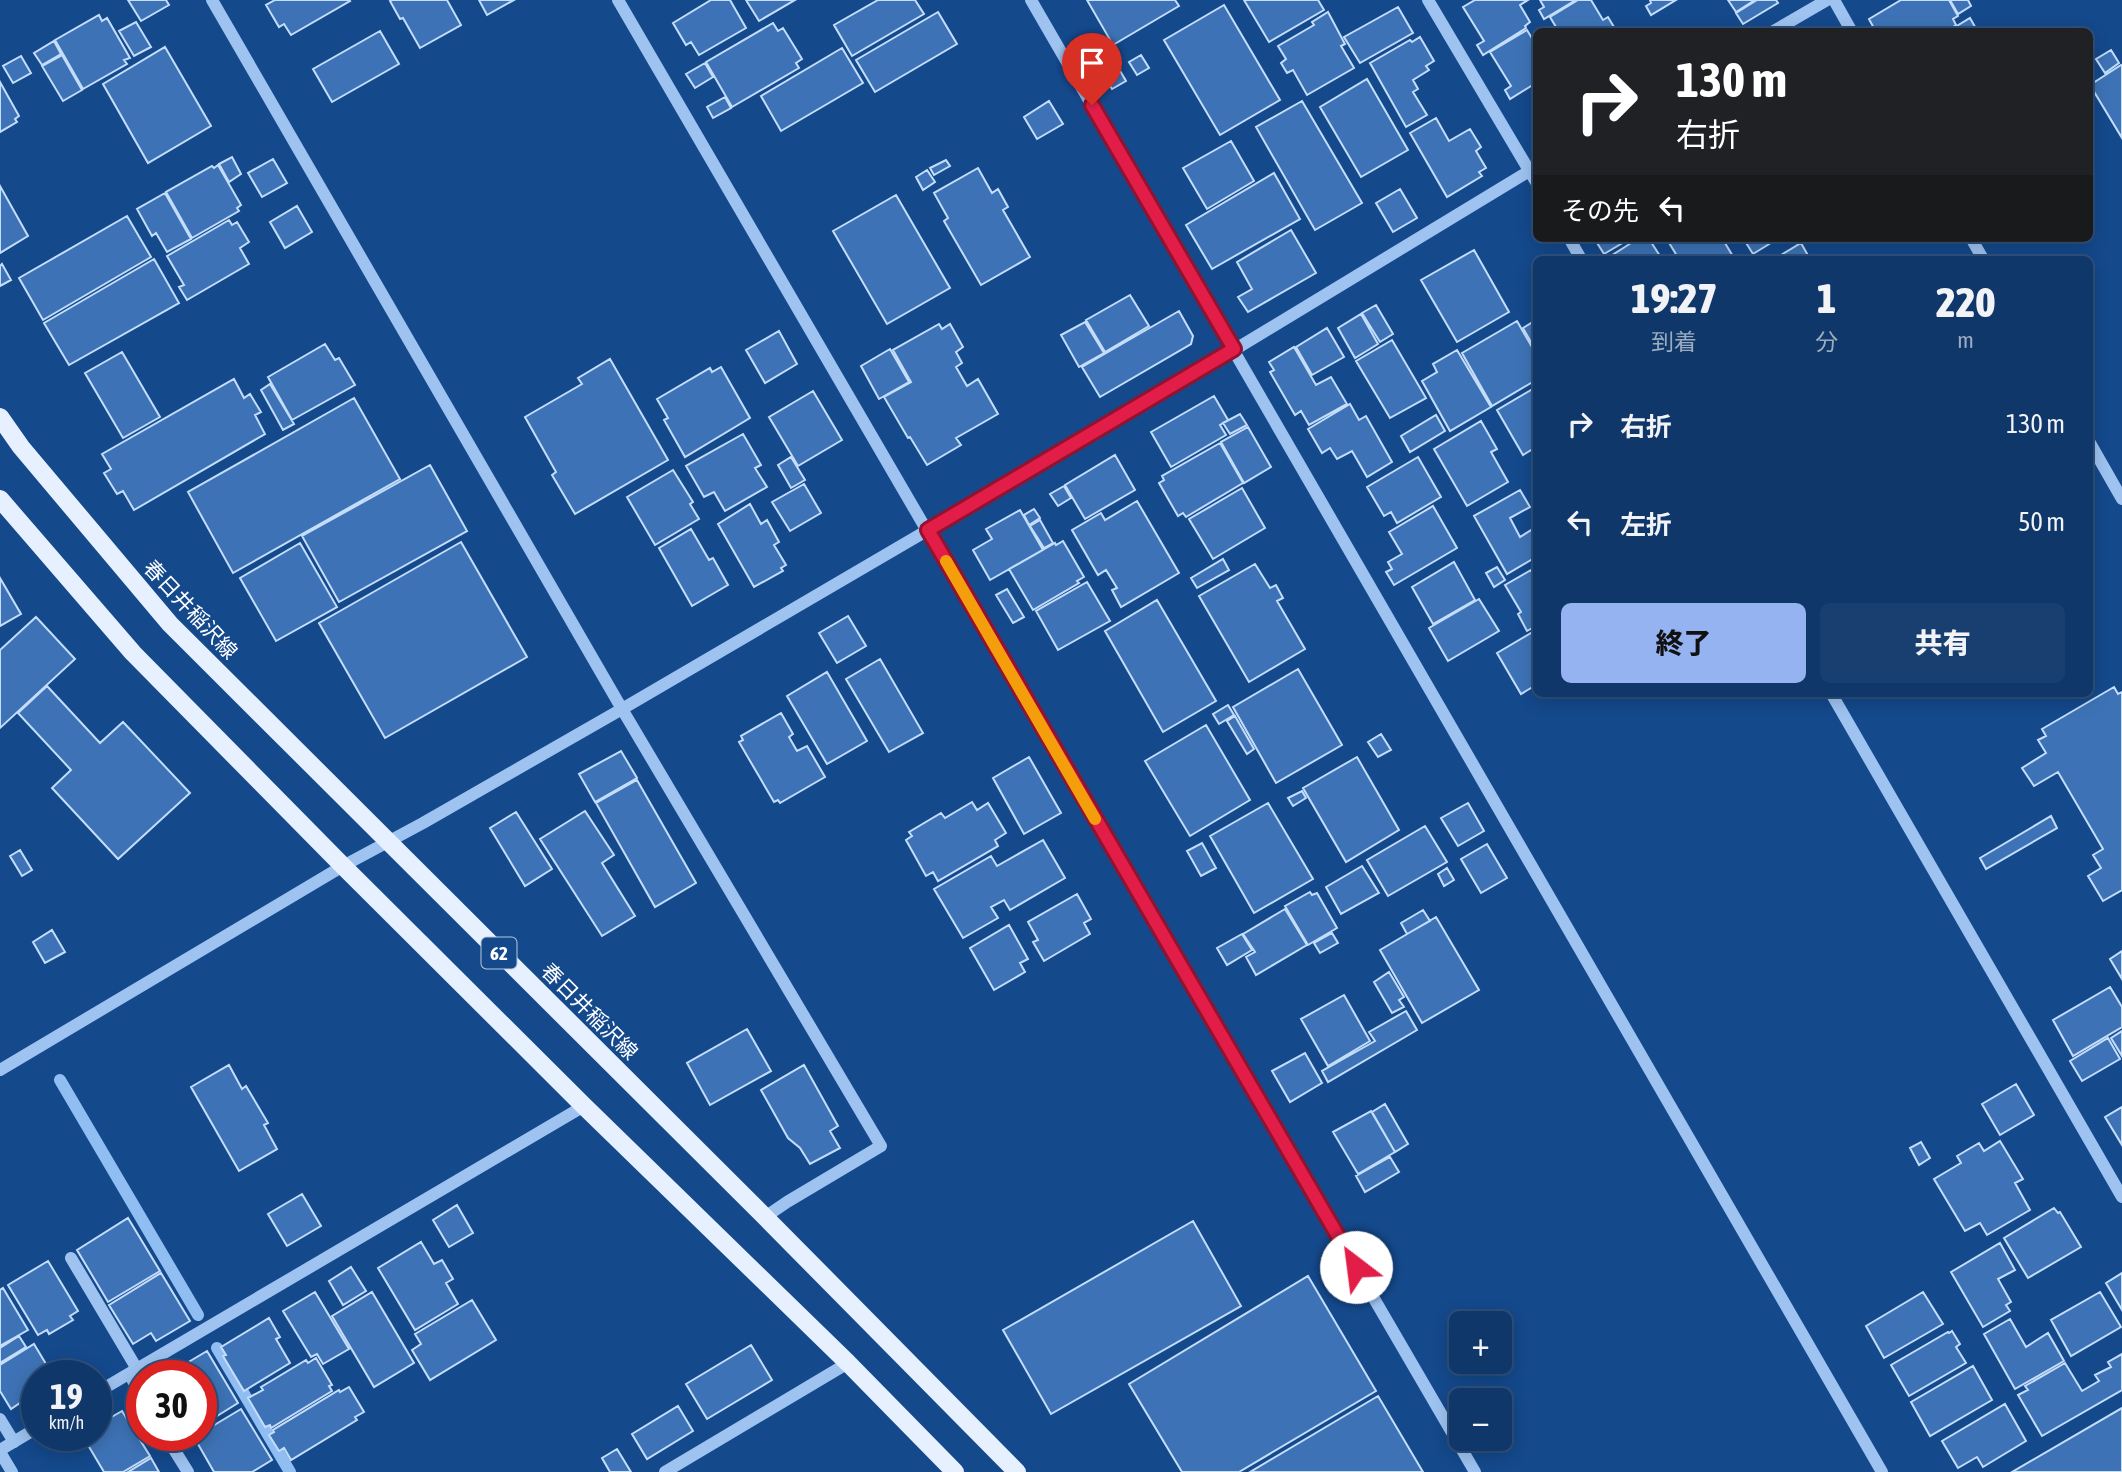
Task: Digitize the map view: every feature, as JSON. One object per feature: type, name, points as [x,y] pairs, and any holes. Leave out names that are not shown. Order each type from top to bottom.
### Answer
[{"type":"main road","name":"春日井稲沢線","points":[[0,417],[21,447],[170,624],[1017,1472]]},
{"type":"main road","name":"62","points":[[0,499],[133,653],[343,866],[848,1363],[955,1472]]},
{"type":"street","points":[[212,0],[622,709],[881,1146],[765,1217]]},
{"type":"street","points":[[618,0],[1475,1472]]},
{"type":"street","points":[[1031,0],[1882,1472]]},
{"type":"street","points":[[1428,0],[1533,171]]},
{"type":"street","points":[[1779,28],[1827,0]]},
{"type":"street","points":[[1834,0],[1850,28]]},
{"type":"street","points":[[0,1070],[343,866],[622,709],[1533,174]]},
{"type":"street","points":[[2093,448],[2122,499]]},
{"type":"street","points":[[1833,697],[2121,1194]]},
{"type":"street","points":[[152,1360],[584,1106]]},
{"type":"street","points":[[71,1258],[127,1360]]},
{"type":"street","points":[[665,1472],[848,1363]]},
{"type":"street","points":[[0,1419],[14,1442]]},
{"type":"street","points":[[12,1472],[0,1451],[21,1438]]},
{"type":"street","points":[[175,1451],[188,1472]]},
{"type":"building","points":[[128,0],[166,0],[169,5],[141,21]]},
{"type":"building","points":[[275,0],[350,1],[291,35],[284,24],[279,27],[266,5]]},
{"type":"building","points":[[447,0],[461,25],[420,48],[403,18],[400,19],[390,1]]},
{"type":"building","points":[[479,0],[514,0],[487,15]]},
{"type":"building","points":[[711,0],[730,0],[746,28],[699,55],[691,42],[686,45],[673,23]]},
{"type":"building","points":[[746,0],[795,0],[759,21]]},
{"type":"building","points":[[878,0],[915,0],[924,14],[852,56],[834,25]]},
{"type":"building","points":[[1087,0],[1175,0],[1179,6],[1113,45]]},
{"type":"building","points":[[1244,0],[1318,0],[1324,10],[1269,42]]},
{"type":"building","points":[[1475,0],[1528,0],[1520,5],[1530,22],[1526,28],[1483,55],[1477,45],[1484,41],[1463,7]]},
{"type":"building","points":[[1540,0],[1576,0],[1544,19],[1539,10],[1544,7]]},
{"type":"building","points":[[1578,0],[1591,0],[1603,20],[1608,17],[1615,28],[1557,28],[1550,17]]},
{"type":"building","points":[[1650,0],[1676,0],[1651,15],[1646,6],[1651,3]]},
{"type":"building","points":[[1728,0],[1755,0],[1736,12]]},
{"type":"building","points":[[1757,0],[1776,0],[1778,3],[1743,24],[1736,13]]},
{"type":"building","points":[[1901,0],[1949,0],[1958,16],[1953,19],[1956,25],[1951,28],[1874,28],[1869,19]]},
{"type":"building","points":[[1950,0],[1968,0],[1971,6],[1958,14]]},
{"type":"building","points":[[1224,5],[1280,100],[1220,135],[1164,40]]},
{"type":"building","points":[[1398,7],[1413,33],[1360,63],[1344,37]]},
{"type":"building","points":[[938,12],[957,44],[875,92],[856,60]]},
{"type":"building","points":[[1328,12],[1345,44],[1341,46],[1354,68],[1307,95],[1293,70],[1287,73],[1281,63],[1286,59],[1278,46],[1314,25],[1312,22]]},
{"type":"building","points":[[99,15],[102,21],[107,18],[130,58],[124,60],[127,64],[83,89],[55,40]]},
{"type":"building","points":[[1970,18],[1976,28],[1954,28]]},
{"type":"building","points":[[136,22],[151,47],[134,56],[119,31]]},
{"type":"building","points":[[773,23],[778,31],[783,28],[802,59],[796,63],[799,68],[732,107],[706,62]]},
{"type":"building","points":[[1527,30],[1533,40],[1533,85],[1510,99],[1505,90],[1511,86],[1490,52]]},
{"type":"building","points":[[380,31],[399,64],[332,102],[313,69]]},
{"type":"building","points":[[1420,37],[1434,61],[1426,66],[1429,70],[1413,80],[1418,89],[1413,92],[1427,115],[1406,127],[1370,63]]},
{"type":"building","points":[[54,41],[61,54],[42,65],[34,53]]},
{"type":"building","points":[[165,47],[211,126],[148,163],[103,84]]},
{"type":"building","points":[[842,48],[863,83],[781,131],[761,96]]},
{"type":"building","points":[[2111,50],[2119,63],[2105,73],[2096,59]]},
{"type":"building","points":[[62,55],[82,90],[63,101],[42,66]]},
{"type":"building","points":[[1141,55],[1149,68],[1137,75],[1129,62]]},
{"type":"building","points":[[21,56],[31,73],[13,83],[3,66]]},
{"type":"building","points":[[705,63],[713,77],[695,88],[686,74]]},
{"type":"building","points":[[2122,66],[2122,138],[2093,90],[2093,83]]},
{"type":"building","points":[[1119,69],[1126,81],[1112,89],[1104,77]]},
{"type":"building","points":[[1367,79],[1408,150],[1361,177],[1320,107]]},
{"type":"building","points":[[0,82],[19,116],[15,119],[17,122],[0,132]]},
{"type":"building","points":[[725,97],[731,108],[713,118],[707,107]]},
{"type":"building","points":[[1049,101],[1063,124],[1037,139],[1024,117]]},
{"type":"building","points":[[1302,101],[1362,203],[1315,230],[1256,127]]},
{"type":"building","points":[[1436,118],[1449,141],[1470,129],[1481,147],[1476,151],[1486,168],[1479,172],[1482,176],[1447,197],[1410,133]]},
{"type":"building","points":[[1231,141],[1254,181],[1207,209],[1183,168]]},
{"type":"building","points":[[232,157],[241,174],[229,182],[219,164]]},
{"type":"building","points":[[273,159],[287,183],[262,197],[248,173]]},
{"type":"building","points":[[946,160],[950,166],[934,175],[930,168]]},
{"type":"building","points":[[218,165],[241,205],[237,208],[239,211],[192,238],[166,192]]},
{"type":"building","points":[[978,168],[992,193],[998,189],[1008,207],[1003,210],[1030,257],[981,285],[944,221],[948,218],[934,193]]},
{"type":"building","points":[[927,170],[935,182],[923,190],[916,177]]},
{"type":"building","points":[[1274,173],[1300,219],[1212,269],[1186,225]]},
{"type":"building","points":[[0,186],[28,236],[0,253]]},
{"type":"building","points":[[1400,189],[1417,218],[1393,232],[1376,203]]},
{"type":"building","points":[[165,193],[191,239],[167,252],[156,233],[152,236],[137,209]]},
{"type":"building","points":[[896,195],[950,288],[887,324],[833,231]]},
{"type":"building","points":[[297,206],[312,232],[285,248],[270,222]]},
{"type":"building","points":[[127,216],[151,257],[43,320],[19,278]]},
{"type":"building","points":[[229,220],[232,225],[237,222],[249,242],[240,248],[249,264],[187,300],[179,287],[184,285],[167,256]]},
{"type":"building","points":[[1291,230],[1316,273],[1248,312],[1238,297],[1252,289],[1237,262]]},
{"type":"building","points":[[1596,242],[1624,242],[1604,254]]},
{"type":"building","points":[[1633,242],[1651,242],[1660,256],[1611,256]]},
{"type":"building","points":[[1668,242],[1724,242],[1733,256],[1677,256]]},
{"type":"building","points":[[1746,242],[1772,242],[1753,254]]},
{"type":"building","points":[[1801,243],[1808,256],[1782,256]]},
{"type":"building","points":[[1474,250],[1509,312],[1457,342],[1421,280]]},
{"type":"building","points":[[154,259],[179,303],[69,365],[44,323]]},
{"type":"building","points":[[2,264],[11,280],[0,286],[0,266]]},
{"type":"building","points":[[1130,295],[1149,326],[1105,352],[1086,320]]},
{"type":"building","points":[[1376,305],[1393,334],[1380,342],[1362,313]]},
{"type":"building","points":[[1179,311],[1193,336],[1191,344],[1100,397],[1082,367]]},
{"type":"building","points":[[1361,314],[1378,344],[1355,358],[1338,328]]},
{"type":"building","points":[[1517,321],[1533,349],[1533,382],[1492,406],[1462,353]]},
{"type":"building","points":[[1085,322],[1104,353],[1079,367],[1061,335]]},
{"type":"building","points":[[1533,322],[1533,346],[1523,328]]},
{"type":"building","points":[[939,324],[942,329],[950,324],[963,347],[956,352],[962,363],[956,367],[967,386],[978,379],[998,414],[956,438],[961,445],[927,465],[884,397],[911,382],[893,350]]},
{"type":"building","points":[[1327,328],[1344,357],[1312,375],[1296,347]]},
{"type":"building","points":[[779,331],[797,364],[765,383],[746,350]]},
{"type":"building","points":[[1392,340],[1426,398],[1390,418],[1356,361]]},
{"type":"building","points":[[325,344],[335,360],[339,358],[355,385],[292,420],[268,377]]},
{"type":"building","points":[[1294,347],[1316,385],[1331,377],[1347,404],[1309,425],[1301,411],[1295,415],[1270,372],[1274,370],[1269,362]]},
{"type":"building","points":[[890,349],[909,382],[879,399],[861,366]]},
{"type":"building","points":[[1457,350],[1491,407],[1450,431],[1422,381],[1437,372],[1433,364]]},
{"type":"building","points":[[122,352],[160,417],[123,438],[85,373]]},
{"type":"building","points":[[610,359],[668,460],[575,514],[552,475],[556,472],[525,417],[582,384],[578,378]]},
{"type":"building","points":[[721,367],[750,418],[685,457],[664,420],[668,418],[657,399],[710,368],[712,372]]},
{"type":"building","points":[[234,379],[244,398],[250,394],[261,412],[255,415],[265,434],[134,510],[123,491],[117,494],[104,473],[111,469],[102,454]]},
{"type":"building","points":[[270,384],[294,424],[283,430],[261,390]]},
{"type":"building","points":[[1533,389],[1533,449],[1523,455],[1497,410]]},
{"type":"building","points":[[813,391],[842,440],[798,466],[769,417]]},
{"type":"building","points":[[1214,396],[1228,420],[1220,425],[1226,435],[1171,467],[1151,432]]},
{"type":"building","points":[[354,398],[400,479],[233,573],[188,492]]},
{"type":"building","points":[[1350,404],[1359,420],[1366,416],[1392,462],[1367,477],[1352,451],[1337,459],[1330,448],[1322,453],[1308,429]]},
{"type":"building","points":[[1240,414],[1247,425],[1230,434],[1223,423]]},
{"type":"building","points":[[1436,415],[1445,431],[1410,452],[1401,436]]},
{"type":"building","points":[[1481,421],[1497,449],[1491,452],[1508,482],[1467,506],[1434,449]]},
{"type":"building","points":[[1248,427],[1271,467],[1244,483],[1221,442]]},
{"type":"building","points":[[743,434],[761,465],[755,468],[767,487],[725,511],[714,492],[704,497],[686,466]]},
{"type":"building","points":[[1220,443],[1243,483],[1186,517],[1183,513],[1178,516],[1159,483],[1164,480],[1162,476]]},
{"type":"building","points":[[1115,455],[1135,490],[1085,519],[1065,485]]},
{"type":"building","points":[[791,457],[805,480],[791,488],[778,465]]},
{"type":"building","points":[[1418,457],[1441,497],[1397,523],[1391,512],[1384,516],[1367,487]]},
{"type":"building","points":[[430,465],[467,531],[339,602],[302,536]]},
{"type":"building","points":[[673,470],[693,502],[690,504],[699,519],[655,545],[627,497]]},
{"type":"building","points":[[804,484],[821,513],[790,531],[772,502]]},
{"type":"building","points":[[1064,486],[1071,498],[1058,506],[1050,494]]},
{"type":"building","points":[[1242,488],[1265,528],[1213,559],[1189,519]]},
{"type":"building","points":[[1520,490],[1530,507],[1510,518],[1520,537],[1533,529],[1533,559],[1507,574],[1474,516]]},
{"type":"building","points":[[1137,501],[1179,573],[1121,607],[1112,590],[1117,588],[1106,570],[1098,575],[1072,530],[1101,513],[1105,520]]},
{"type":"building","points":[[750,504],[761,524],[767,520],[779,542],[774,545],[786,565],[781,568],[783,571],[754,587],[718,524]]},
{"type":"building","points":[[1433,506],[1457,548],[1394,585],[1386,572],[1392,569],[1388,562],[1402,554],[1389,532]]},
{"type":"building","points":[[1034,509],[1040,518],[1029,525],[1024,515]]},
{"type":"building","points":[[1020,510],[1043,550],[990,580],[973,550],[992,539],[986,529]]},
{"type":"building","points":[[1040,520],[1053,543],[1044,548],[1030,526]]},
{"type":"building","points":[[691,529],[709,560],[713,558],[728,585],[692,606],[659,548]]},
{"type":"building","points":[[1063,541],[1084,577],[1077,581],[1079,583],[1033,610],[1009,569]]},
{"type":"building","points":[[461,542],[527,657],[385,738],[319,623]]},
{"type":"building","points":[[300,543],[337,607],[276,641],[240,578]]},
{"type":"building","points":[[1223,559],[1229,570],[1197,588],[1191,578]]},
{"type":"building","points":[[1454,562],[1475,600],[1433,624],[1412,587]]},
{"type":"building","points":[[1255,564],[1270,588],[1276,585],[1283,598],[1277,601],[1305,649],[1249,682],[1199,596]]},
{"type":"building","points":[[1497,567],[1505,580],[1494,587],[1486,573]]},
{"type":"building","points":[[1532,571],[1533,628],[1527,631],[1518,614],[1521,612],[1505,585]]},
{"type":"building","points":[[0,578],[21,614],[0,626]]},
{"type":"building","points":[[1087,582],[1110,621],[1058,650],[1036,611]]},
{"type":"building","points":[[1007,589],[1024,617],[1013,623],[996,595]]},
{"type":"building","points":[[1479,599],[1499,631],[1448,661],[1429,628]]},
{"type":"building","points":[[1157,600],[1216,701],[1163,732],[1105,631]]},
{"type":"building","points":[[848,616],[866,646],[837,663],[819,633]]},
{"type":"building","points":[[36,617],[75,659],[0,728],[0,650]]},
{"type":"building","points":[[1533,632],[1533,687],[1521,694],[1497,653]]},
{"type":"building","points":[[880,659],[923,733],[889,752],[846,679]]},
{"type":"building","points":[[1298,669],[1342,745],[1276,783],[1233,707]]},
{"type":"building","points":[[827,672],[867,741],[827,764],[787,696]]},
{"type":"building","points":[[47,686],[100,743],[123,722],[190,793],[118,859],[52,788],[71,770],[18,713]]},
{"type":"building","points":[[2114,687],[2118,694],[2122,692],[2122,890],[2103,901],[2088,876],[2101,868],[2093,855],[2103,849],[2058,772],[2034,786],[2022,768],[2046,753],[2038,740],[2046,736],[2042,729]]},
{"type":"building","points":[[1228,705],[1234,715],[1219,724],[1213,714]]},
{"type":"building","points":[[781,713],[793,734],[789,737],[797,751],[807,746],[825,777],[780,803],[778,800],[774,802],[739,742],[743,740],[741,736]]},
{"type":"building","points":[[1235,716],[1254,749],[1247,754],[1227,721]]},
{"type":"building","points":[[1206,725],[1250,800],[1190,836],[1145,761]]},
{"type":"building","points":[[1381,734],[1391,750],[1378,757],[1368,742]]},
{"type":"building","points":[[621,751],[637,778],[595,802],[579,774]]},
{"type":"building","points":[[1029,757],[1061,813],[1024,834],[993,778]]},
{"type":"building","points":[[1357,757],[1399,830],[1346,862],[1303,788]]},
{"type":"building","points":[[637,780],[696,883],[655,907],[596,803]]},
{"type":"building","points":[[1302,791],[1306,798],[1293,806],[1288,798]]},
{"type":"building","points":[[972,802],[977,810],[988,803],[1006,833],[995,840],[998,846],[938,881],[933,872],[926,876],[906,840],[912,836],[909,832],[941,813],[945,818]]},
{"type":"building","points":[[1268,803],[1313,879],[1254,913],[1210,836]]},
{"type":"building","points":[[1468,803],[1484,831],[1458,846],[1441,818]]},
{"type":"building","points":[[585,811],[614,855],[602,863],[635,916],[602,936],[540,839]]},
{"type":"building","points":[[516,812],[552,869],[525,886],[490,828]]},
{"type":"building","points":[[2051,816],[2057,828],[1986,869],[1980,858]]},
{"type":"building","points":[[1425,826],[1447,862],[1388,896],[1367,860]]},
{"type":"building","points":[[1043,840],[1065,878],[1010,910],[1004,900],[991,907],[998,918],[963,938],[934,889],[991,856],[997,866]]},
{"type":"building","points":[[1202,843],[1216,868],[1201,876],[1187,851]]},
{"type":"building","points":[[1487,844],[1507,878],[1481,893],[1461,859]]},
{"type":"building","points":[[20,850],[32,870],[22,876],[10,856]]},
{"type":"building","points":[[1362,866],[1379,893],[1341,914],[1326,887]]},
{"type":"building","points":[[1447,868],[1454,880],[1444,886],[1438,874]]},
{"type":"building","points":[[1310,892],[1312,895],[1317,893],[1337,928],[1308,945],[1285,906]]},
{"type":"building","points":[[1077,894],[1091,919],[1084,923],[1090,934],[1044,961],[1033,942],[1038,940],[1028,922]]},
{"type":"building","points":[[1285,909],[1307,945],[1256,975],[1246,957],[1255,952],[1243,934]]},
{"type":"building","points":[[1423,910],[1430,921],[1407,934],[1401,923]]},
{"type":"building","points":[[1436,917],[1479,990],[1422,1023],[1380,950]]},
{"type":"building","points":[[1009,925],[1028,959],[1020,963],[1025,972],[994,990],[970,948]]},
{"type":"building","points":[[52,930],[65,952],[45,963],[33,942]]},
{"type":"building","points":[[1332,933],[1338,943],[1320,953],[1314,943]]},
{"type":"building","points":[[1242,934],[1252,950],[1227,965],[1217,948]]},
{"type":"building","points":[[2122,951],[2122,979],[2110,959]]},
{"type":"building","points":[[1389,972],[1404,997],[1399,1000],[1404,1007],[1392,1013],[1374,982]]},
{"type":"building","points":[[2110,987],[2122,1007],[2122,1027],[2073,1056],[2053,1020]]},
{"type":"building","points":[[1344,995],[1370,1041],[1328,1066],[1301,1019]]},
{"type":"building","points":[[1406,1011],[1417,1030],[1328,1082],[1322,1071],[1375,1041],[1369,1032]]},
{"type":"building","points":[[747,1029],[771,1071],[710,1105],[687,1063]]},
{"type":"building","points":[[2122,1031],[2122,1056],[2111,1038]]},
{"type":"building","points":[[2108,1038],[2120,1059],[2082,1081],[2070,1061]]},
{"type":"building","points":[[1305,1053],[1322,1083],[1290,1102],[1272,1071]]},
{"type":"building","points":[[229,1065],[242,1089],[246,1086],[268,1123],[264,1125],[277,1149],[239,1171],[191,1087]]},
{"type":"building","points":[[804,1065],[838,1126],[830,1131],[840,1148],[810,1164],[800,1148],[788,1138],[761,1090]]},
{"type":"building","points":[[2016,1084],[2034,1115],[2000,1135],[1982,1104]]},
{"type":"building","points":[[1385,1104],[1408,1144],[1395,1152],[1372,1112]]},
{"type":"building","points":[[2122,1107],[2122,1145],[2105,1117]]},
{"type":"building","points":[[1371,1111],[1395,1152],[1358,1174],[1333,1132]]},
{"type":"building","points":[[2000,1141],[2023,1179],[2015,1183],[2030,1210],[1987,1235],[1980,1223],[1965,1231],[1934,1179],[1961,1163],[1957,1156],[1979,1143],[1984,1151]]},
{"type":"building","points":[[1921,1142],[1930,1158],[1919,1165],[1910,1148]]},
{"type":"building","points":[[1390,1157],[1399,1172],[1365,1192],[1356,1176]]},
{"type":"building","points":[[302,1194],[321,1226],[287,1246],[268,1214]]},
{"type":"building","points":[[457,1205],[473,1233],[449,1247],[433,1220]]},
{"type":"building","points":[[2054,1208],[2060,1212],[2081,1247],[2028,1278],[2004,1238]]},
{"type":"building","points":[[128,1218],[160,1271],[108,1302],[77,1250]]},
{"type":"building","points":[[1193,1221],[1241,1306],[1051,1414],[1003,1330]]},
{"type":"building","points":[[421,1242],[434,1264],[442,1260],[453,1279],[446,1283],[458,1304],[415,1330],[378,1268]]},
{"type":"building","points":[[2000,1243],[2015,1270],[1998,1279],[2011,1302],[2006,1305],[2010,1311],[1983,1327],[1951,1272]]},
{"type":"building","points":[[48,1261],[78,1311],[70,1316],[73,1320],[49,1334],[47,1330],[38,1335],[8,1285]]},
{"type":"building","points":[[351,1267],[366,1291],[343,1305],[329,1281]]},
{"type":"building","points":[[161,1273],[190,1321],[156,1341],[151,1333],[133,1344],[109,1305]]},
{"type":"building","points":[[2122,1273],[2122,1310],[2106,1283]]},
{"type":"building","points":[[1308,1276],[1376,1391],[1239,1472],[1182,1472],[1129,1384]]},
{"type":"building","points":[[3,1288],[28,1330],[0,1346],[0,1290]]},
{"type":"building","points":[[315,1292],[349,1349],[323,1364],[317,1354],[311,1357],[283,1311]]},
{"type":"building","points":[[372,1292],[414,1363],[374,1387],[332,1316]]},
{"type":"building","points":[[1923,1292],[1943,1324],[1884,1358],[1866,1326]]},
{"type":"building","points":[[2100,1292],[2121,1327],[2071,1356],[2051,1320]]},
{"type":"building","points":[[472,1300],[496,1340],[430,1380],[412,1350],[421,1344],[415,1334]]},
{"type":"building","points":[[269,1318],[280,1337],[276,1339],[290,1363],[244,1391],[223,1356],[226,1355],[221,1347]]},
{"type":"building","points":[[2010,1319],[2026,1347],[2048,1333],[2064,1361],[2015,1389],[1984,1334]]},
{"type":"building","points":[[1952,1331],[1960,1344],[1956,1347],[1966,1363],[1909,1396],[1891,1365]]},
{"type":"building","points":[[19,1336],[26,1347],[0,1363],[0,1348]]},
{"type":"building","points":[[34,1344],[44,1360],[21,1360],[21,1405],[11,1409],[0,1391],[0,1365]]},
{"type":"building","points":[[751,1345],[772,1380],[707,1419],[686,1384]]},
{"type":"building","points":[[207,1351],[212,1360],[192,1360]]},
{"type":"building","points":[[2122,1354],[2122,1390],[2042,1436],[2018,1395],[2028,1390],[2025,1386],[2065,1363],[2082,1391],[2099,1381],[2095,1375],[2111,1367],[2108,1362]]},
{"type":"building","points":[[316,1358],[332,1385],[329,1386],[332,1391],[271,1428],[270,1425],[265,1427],[248,1398],[306,1360],[308,1363]]},
{"type":"building","points":[[1973,1366],[1992,1400],[1930,1436],[1911,1402]]},
{"type":"building","points":[[217,1368],[238,1403],[217,1416]]},
{"type":"building","points":[[349,1387],[364,1412],[355,1417],[357,1420],[291,1460],[284,1448],[279,1451],[269,1435],[273,1430],[339,1390],[340,1392]]},
{"type":"building","points":[[1378,1396],[1423,1472],[1250,1472]]},
{"type":"building","points":[[2005,1404],[2026,1441],[1983,1467],[1977,1457],[1958,1468],[1942,1441]]},
{"type":"building","points":[[678,1406],[693,1431],[647,1459],[632,1434]]},
{"type":"building","points":[[2122,1408],[2122,1472],[2012,1472]]},
{"type":"building","points":[[241,1409],[272,1460],[252,1472],[214,1472],[202,1451],[217,1451],[217,1423]]},
{"type":"building","points":[[122,1411],[126,1417],[126,1451],[147,1451],[150,1456],[123,1472],[104,1472],[92,1451],[112,1451],[112,1417]]},
{"type":"building","points":[[617,1449],[631,1472],[610,1472],[602,1458]]},
{"type":"building","points":[[151,1458],[159,1472],[128,1472]]},
{"type":"waterway","points":[[60,1080],[198,1315]]},
{"type":"waterway","points":[[217,1348],[290,1472]]},
{"type":"slow traffic","points":[[946,561],[1095,819]]},
{"type":"route","points":[[1092,105],[1234,349],[928,530],[1356,1267]]}]
